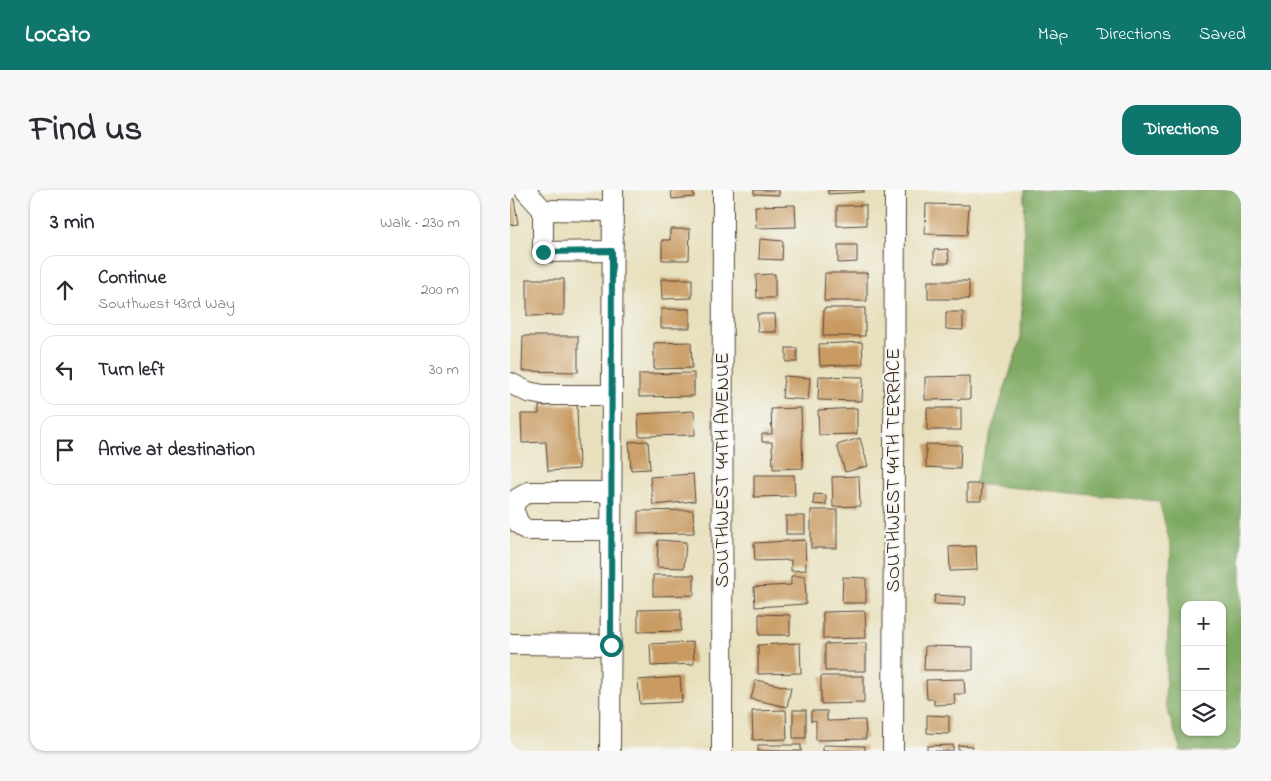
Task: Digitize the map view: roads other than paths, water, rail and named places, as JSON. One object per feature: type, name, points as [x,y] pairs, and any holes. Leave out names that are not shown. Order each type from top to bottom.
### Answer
[{"type":"street","points":[[525,190],[543,210],[543,252],[612,251]]},
{"type":"street","points":[[610,751],[613,190]]},
{"type":"street","name":"SOUTHWEST 44TH AVENUE","points":[[722,751],[723,190]]},
{"type":"street","name":"SOUTHWEST 44TH TERRACE","points":[[893,751],[895,190]]},
{"type":"street","points":[[543,210],[612,211]]},
{"type":"street","points":[[510,383],[528,392],[543,395],[612,395]]},
{"type":"street","points":[[611,492],[529,492],[517,499],[513,509],[518,524],[527,530],[611,530]]},
{"type":"street","points":[[510,644],[611,645]]}]
